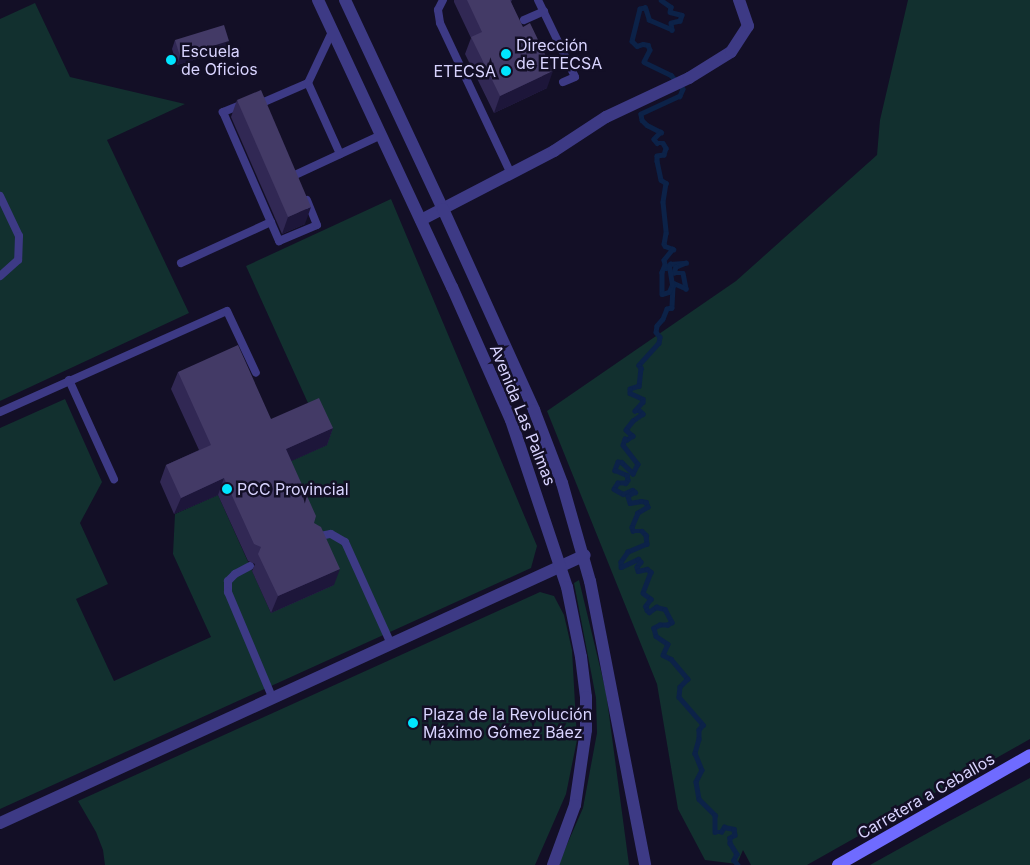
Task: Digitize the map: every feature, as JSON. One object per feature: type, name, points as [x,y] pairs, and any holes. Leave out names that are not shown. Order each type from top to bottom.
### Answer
[{"type":"main road","name":"Carretera a Ceballos","points":[[838,865],[1030,755]]},
{"type":"street","name":"Avenida Las Palmas","points":[[318,0],[421,220],[511,420],[561,567],[581,657],[586,697],[586,730],[575,805],[552,865]]},
{"type":"street","name":"Avenida Las Palmas","points":[[345,0],[444,210],[534,410],[562,483],[584,555],[645,865]]},
{"type":"street","points":[[421,220],[444,210],[554,152],[606,117],[689,78],[731,52],[748,26],[740,0]]},
{"type":"street","points":[[0,823],[584,555]]},
{"type":"lane","points":[[443,0],[438,10],[440,24],[511,174]]},
{"type":"lane","points":[[538,0],[575,77],[563,82]]},
{"type":"lane","points":[[524,20],[544,11]]},
{"type":"lane","points":[[264,102],[308,83],[332,32]]},
{"type":"lane","points":[[308,83],[340,154]]},
{"type":"lane","points":[[268,111],[264,102],[255,98],[223,112],[279,241],[317,225],[303,191]]},
{"type":"lane","points":[[295,174],[381,135]]},
{"type":"lane","points":[[292,166],[299,183]]},
{"type":"lane","points":[[0,197],[19,236],[18,260],[0,276]]},
{"type":"lane","points":[[181,263],[270,222]]},
{"type":"lane","points":[[0,412],[227,311],[256,373]]},
{"type":"lane","points":[[69,380],[114,479]]},
{"type":"lane","points":[[313,538],[332,534],[345,542],[391,644]]},
{"type":"lane","points":[[250,566],[235,574],[228,581],[228,592],[272,699]]},
{"type":"green space","points":[[908,0],[1030,0],[1030,739],[807,865],[751,865],[743,850],[737,864],[705,860],[678,809],[657,684],[547,411],[736,281],[877,155],[880,120]]},
{"type":"green space","points":[[35,3],[70,77],[185,104],[107,140],[189,313],[0,401],[0,19]]},
{"type":"green space","name":"PCC Provincial","points":[[391,199],[537,546],[531,568],[0,809],[0,428],[65,399],[102,482],[80,523],[108,584],[76,599],[114,681],[211,637],[173,554],[175,514],[218,495],[271,613],[280,466],[327,445],[246,266]]},
{"type":"green space","points":[[579,580],[606,692],[629,865],[558,865],[583,808],[597,733],[596,698],[574,583]]},
{"type":"green space","name":"Plaza de la Revolución Máximo Gómez Báez","points":[[540,592],[554,596],[564,615],[572,650],[577,740],[566,794],[535,865],[105,865],[103,850],[96,832],[78,801]]},
{"type":"green space","points":[[1030,778],[1030,865],[870,865],[942,825]]},
{"type":"building","name":"ETECSA","points":[[467,0],[510,0],[523,27],[530,23],[553,71],[500,96],[471,37],[482,32]]},
{"type":"building","points":[[224,25],[229,41],[180,56],[175,40]]},
{"type":"building","points":[[261,90],[311,207],[288,217],[237,100]]},
{"type":"building","name":"PCC Provincial","points":[[238,345],[271,419],[319,398],[333,428],[286,449],[316,516],[314,523],[321,527],[340,569],[278,596],[258,554],[261,547],[254,544],[224,478],[181,498],[166,465],[211,445],[178,372]]},
{"type":"waterway","points":[[661,0],[671,7],[670,12],[682,15],[680,21],[671,23],[672,30],[649,20],[645,8],[640,9],[632,41],[637,46],[648,45],[650,50],[644,62],[671,75],[683,89],[680,96],[641,114],[642,120],[647,125],[661,132],[654,139],[657,143],[663,143],[666,148],[664,155],[657,156],[661,180],[666,183],[663,202],[666,233],[664,244],[673,249],[664,260],[666,268],[670,264],[686,263],[676,267],[674,273],[683,273],[686,289],[675,284],[673,287],[672,308],[667,309],[663,319],[657,326],[656,332],[660,337],[659,343],[639,365],[641,368],[639,386],[630,389],[630,393],[643,399],[643,402],[635,411],[640,411],[643,414],[633,421],[626,430],[633,436],[627,440],[625,439],[623,445],[638,464],[633,474],[622,463],[618,462],[615,470],[627,475],[628,480],[626,483],[618,483],[614,489],[623,494],[632,490],[635,492],[628,496],[630,503],[646,502],[648,507],[638,513],[632,527],[633,531],[642,531],[646,535],[647,544],[628,552],[621,562],[621,567],[638,559],[641,562],[637,567],[638,571],[647,569],[651,572],[643,593],[651,599],[646,606],[647,610],[649,612],[656,607],[665,609],[672,622],[668,625],[660,625],[654,628],[656,636],[668,644],[663,655],[671,659],[688,679],[680,687],[679,697],[703,725],[699,730],[699,739],[695,753],[702,770],[696,782],[699,799],[715,815],[715,832],[721,832],[724,827],[734,829],[735,835],[730,838],[730,843],[737,854],[734,860],[738,865]]},
{"type":"waterway","points":[[665,265],[662,272],[662,294],[669,292],[672,285],[669,266]]},
{"type":"place","name":"Dirección de ETECSA","points":[[506,54]]},
{"type":"place","name":"Escuela de Oficios","points":[[171,60]]},
{"type":"place","name":"ETECSA","points":[[506,71]]},
{"type":"place","name":"PCC Provincial","points":[[227,489]]},
{"type":"place","name":"Plaza de la Revolución Máximo Gómez Báez","points":[[413,723]]}]
